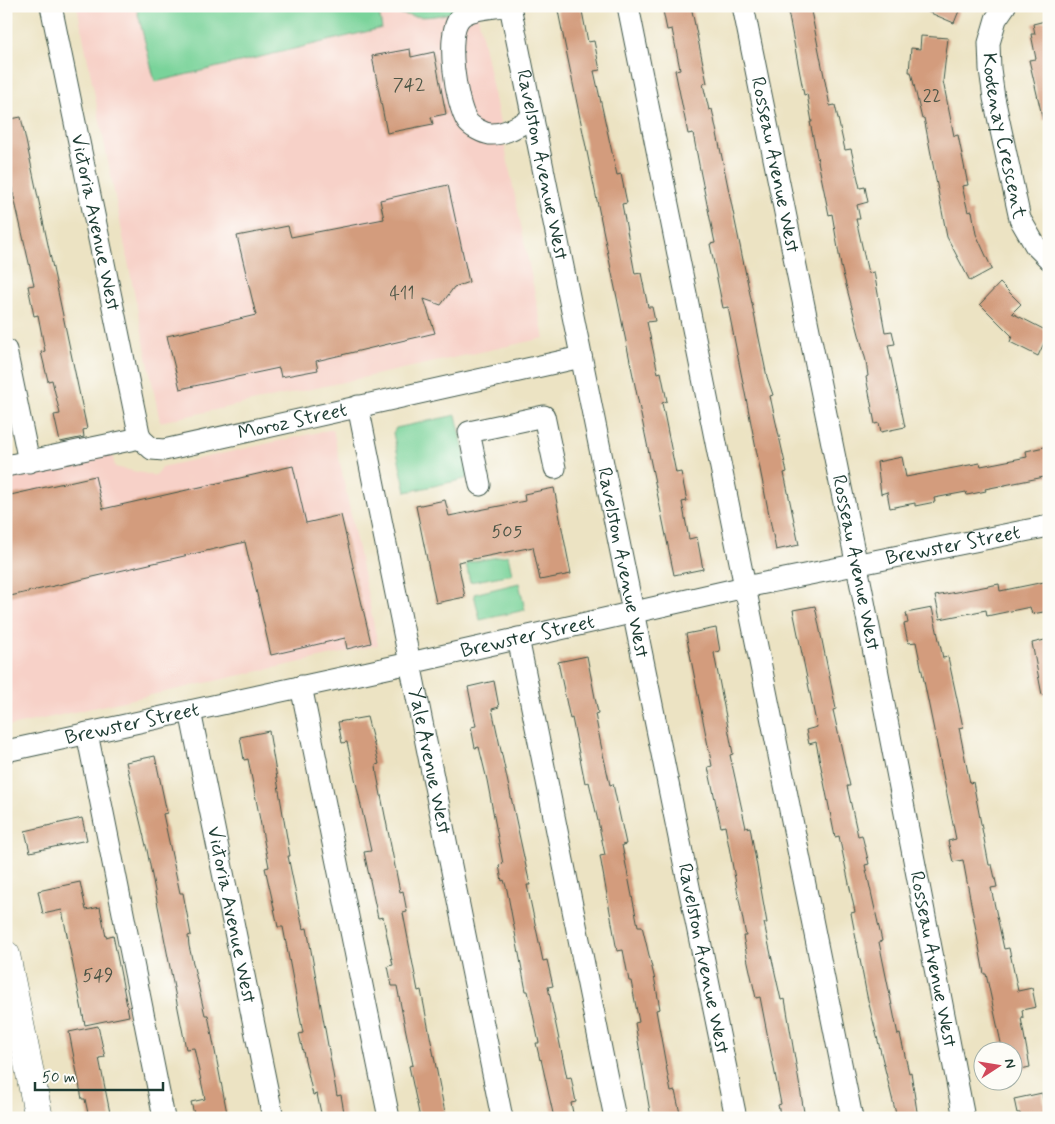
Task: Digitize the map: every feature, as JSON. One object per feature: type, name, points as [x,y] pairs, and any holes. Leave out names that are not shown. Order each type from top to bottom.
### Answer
[{"type":"main road","points":[[6,955],[12,1015],[38,1118]]},
{"type":"street","name":"Victoria Avenue West","points":[[51,6],[140,438]]},
{"type":"street","points":[[504,6],[471,12],[461,17],[454,28],[454,61],[462,110],[468,123],[489,134],[505,132],[533,118]]},
{"type":"street","name":"Ravelston Avenue West","points":[[510,6],[736,1118]]},
{"type":"street","points":[[628,6],[852,1118]]},
{"type":"street","name":"Rosseau Avenue West","points":[[743,6],[857,564],[964,1118]]},
{"type":"street","name":"Kootenay Crescent","points":[[1005,6],[996,19],[989,43],[994,98],[1020,219],[1035,245],[1049,259]]},
{"type":"street","points":[[6,350],[29,462]]},
{"type":"street","name":"Moroz Street","points":[[140,438],[152,449],[164,450],[581,357]]},
{"type":"street","name":"Yale Avenue West","points":[[358,406],[502,1118]]},
{"type":"street","points":[[480,485],[469,432],[544,416],[555,468]]},
{"type":"street","points":[[6,466],[140,438]]},
{"type":"street","name":"Brewster Street","points":[[6,751],[410,663],[745,587],[1049,526]]},
{"type":"street","points":[[518,638],[615,1118]]},
{"type":"street","points":[[301,686],[388,1118]]},
{"type":"street","name":"Victoria Avenue West","points":[[190,711],[273,1118]]},
{"type":"street","points":[[87,733],[164,1118]]},
{"type":"shaded area","points":[[77,6],[476,6],[544,338],[160,422]]},
{"type":"shaded area","points":[[333,429],[378,645],[6,727],[6,476],[112,453],[115,467],[156,476],[161,467]]},
{"type":"green space","points":[[136,6],[466,6],[466,9],[422,17],[378,8],[382,28],[155,82]]},
{"type":"green space","points":[[456,415],[469,474],[465,479],[406,492],[393,433],[396,428]]},
{"type":"green space","points":[[508,555],[512,574],[470,582],[466,563]]},
{"type":"green space","points":[[519,583],[525,610],[480,620],[474,594]]},
{"type":"building","points":[[557,6],[581,6],[588,42],[594,41],[600,70],[594,71],[617,175],[621,174],[627,203],[622,204],[635,274],[641,273],[648,307],[652,307],[655,321],[647,322],[658,373],[661,372],[667,401],[662,403],[676,473],[681,472],[687,501],[682,502],[689,539],[697,537],[703,569],[674,575]]},
{"type":"building","points":[[662,6],[691,6],[707,83],[703,84],[709,110],[712,109],[767,377],[773,395],[770,396],[787,472],[784,473],[799,545],[776,550],[728,307],[723,308],[710,244],[715,243],[693,133],[688,134],[675,70],[680,69],[672,29],[667,30]]},
{"type":"building","points":[[787,6],[810,6],[830,106],[835,105],[845,150],[851,149],[860,188],[865,187],[868,202],[857,205],[860,219],[856,219],[868,273],[874,272],[885,332],[892,331],[895,344],[888,345],[905,427],[881,432],[879,423],[875,424],[866,377],[868,376],[866,361],[841,266],[832,214],[829,215],[810,122],[812,122],[807,94],[804,95]]},
{"type":"building","points":[[914,6],[961,6],[954,23]]},
{"type":"building","points":[[1049,20],[1049,120],[1043,120],[1029,60],[1036,59],[1031,34],[1035,34],[1033,24]]},
{"type":"building","points":[[921,36],[948,38],[943,81],[954,136],[958,135],[968,185],[962,186],[968,212],[972,211],[976,234],[992,269],[970,281],[947,237],[924,118],[922,119],[911,72],[909,72],[911,48],[920,49]]},
{"type":"building","points":[[410,49],[411,57],[434,52],[446,114],[431,117],[433,124],[387,133],[372,56]]},
{"type":"building","points":[[21,117],[87,429],[83,430],[84,437],[60,442],[54,415],[60,414],[52,380],[48,381],[41,352],[45,351],[38,315],[34,316],[28,286],[34,285],[11,184],[6,184],[6,120]]},
{"type":"building","points":[[448,185],[469,282],[454,287],[441,305],[424,299],[435,333],[316,361],[318,370],[281,377],[279,368],[180,389],[167,336],[256,315],[237,236],[288,226],[291,237],[384,219],[380,200]]},
{"type":"building","points":[[1000,283],[1021,304],[1012,313],[1049,332],[1038,356],[1010,342],[1012,336],[980,304]]},
{"type":"building","points":[[1049,446],[1049,476],[985,489],[986,491],[967,495],[966,492],[934,498],[935,502],[915,506],[915,503],[890,508],[887,492],[881,494],[877,462],[902,457],[906,477],[980,463],[981,466],[1027,457],[1026,451]]},
{"type":"building","points":[[293,466],[306,523],[341,515],[371,643],[347,649],[345,638],[271,655],[245,542],[6,597],[6,496],[95,476],[103,509]]},
{"type":"building","points":[[554,488],[571,574],[540,580],[533,547],[458,562],[465,597],[436,603],[416,506],[445,500],[449,516],[525,501],[524,494]]},
{"type":"building","points":[[1049,581],[1049,611],[1032,614],[1030,607],[987,616],[986,610],[940,619],[935,596],[999,584],[1000,591]]},
{"type":"building","points":[[815,606],[836,709],[833,710],[850,786],[847,786],[858,836],[862,835],[869,864],[865,865],[882,941],[879,942],[898,1035],[900,1034],[909,1073],[911,1072],[918,1118],[897,1118],[867,996],[851,913],[855,912],[839,836],[835,837],[816,742],[809,744],[806,730],[817,727],[793,610]]},
{"type":"building","points":[[932,608],[943,658],[948,657],[963,727],[959,728],[970,783],[973,782],[989,865],[992,865],[997,887],[991,888],[1004,949],[1009,948],[1018,991],[1032,988],[1036,1007],[1022,1010],[1023,1018],[1021,1018],[1030,1067],[1022,1069],[1022,1042],[1001,1042],[986,974],[984,974],[963,860],[953,862],[948,841],[956,839],[916,642],[908,643],[904,624],[908,623],[906,613]]},
{"type":"building","points":[[716,628],[720,651],[714,653],[733,754],[730,755],[746,828],[750,827],[767,923],[764,923],[781,1000],[785,999],[805,1118],[781,1118],[778,1105],[781,1104],[760,997],[756,998],[743,936],[746,936],[725,826],[721,827],[708,767],[712,766],[686,634]]},
{"type":"building","points":[[1049,639],[1049,694],[1042,695],[1032,643]]},
{"type":"building","points":[[587,656],[598,713],[595,714],[601,745],[610,785],[613,784],[626,844],[622,845],[638,926],[642,926],[654,976],[660,1009],[656,1010],[671,1092],[675,1091],[681,1118],[651,1118],[635,1023],[639,1022],[631,981],[629,981],[623,950],[617,951],[600,856],[605,855],[589,782],[585,783],[558,662]]},
{"type":"building","points":[[494,681],[499,707],[492,709],[530,885],[527,885],[543,961],[547,960],[553,986],[548,987],[567,1078],[571,1077],[576,1102],[571,1103],[574,1118],[554,1118],[536,1043],[539,1043],[528,991],[526,991],[507,890],[504,880],[502,881],[499,865],[503,864],[487,780],[479,747],[475,748],[471,727],[476,726],[468,687]]},
{"type":"building","points":[[367,717],[379,764],[376,765],[377,775],[400,892],[403,891],[407,912],[403,913],[418,991],[421,990],[446,1118],[420,1118],[409,1066],[413,1065],[397,986],[392,986],[388,966],[393,965],[383,917],[378,918],[364,852],[371,851],[347,742],[342,743],[338,722]]},
{"type":"building","points":[[269,731],[290,856],[288,856],[303,929],[307,928],[337,1096],[341,1095],[345,1118],[322,1118],[317,1094],[313,1095],[299,1034],[303,1033],[283,927],[278,927],[265,868],[269,867],[248,759],[244,760],[240,737]]},
{"type":"building","points":[[155,756],[167,813],[163,814],[180,893],[183,893],[191,935],[188,936],[189,946],[205,1015],[208,1015],[227,1113],[204,1118],[195,1118],[191,1102],[205,1099],[194,1048],[186,1049],[147,850],[126,762]]},
{"type":"building","points":[[82,818],[87,840],[30,852],[25,831]]},
{"type":"building","points":[[80,882],[86,910],[100,907],[106,937],[113,935],[129,1016],[85,1025],[62,910],[43,914],[38,891]]},
{"type":"building","points":[[98,1026],[105,1057],[99,1058],[111,1118],[89,1118],[85,1099],[82,1099],[69,1032]]},
{"type":"building","points":[[1042,1093],[1047,1118],[1021,1118],[1020,1113],[1017,1113],[1014,1099]]}]
